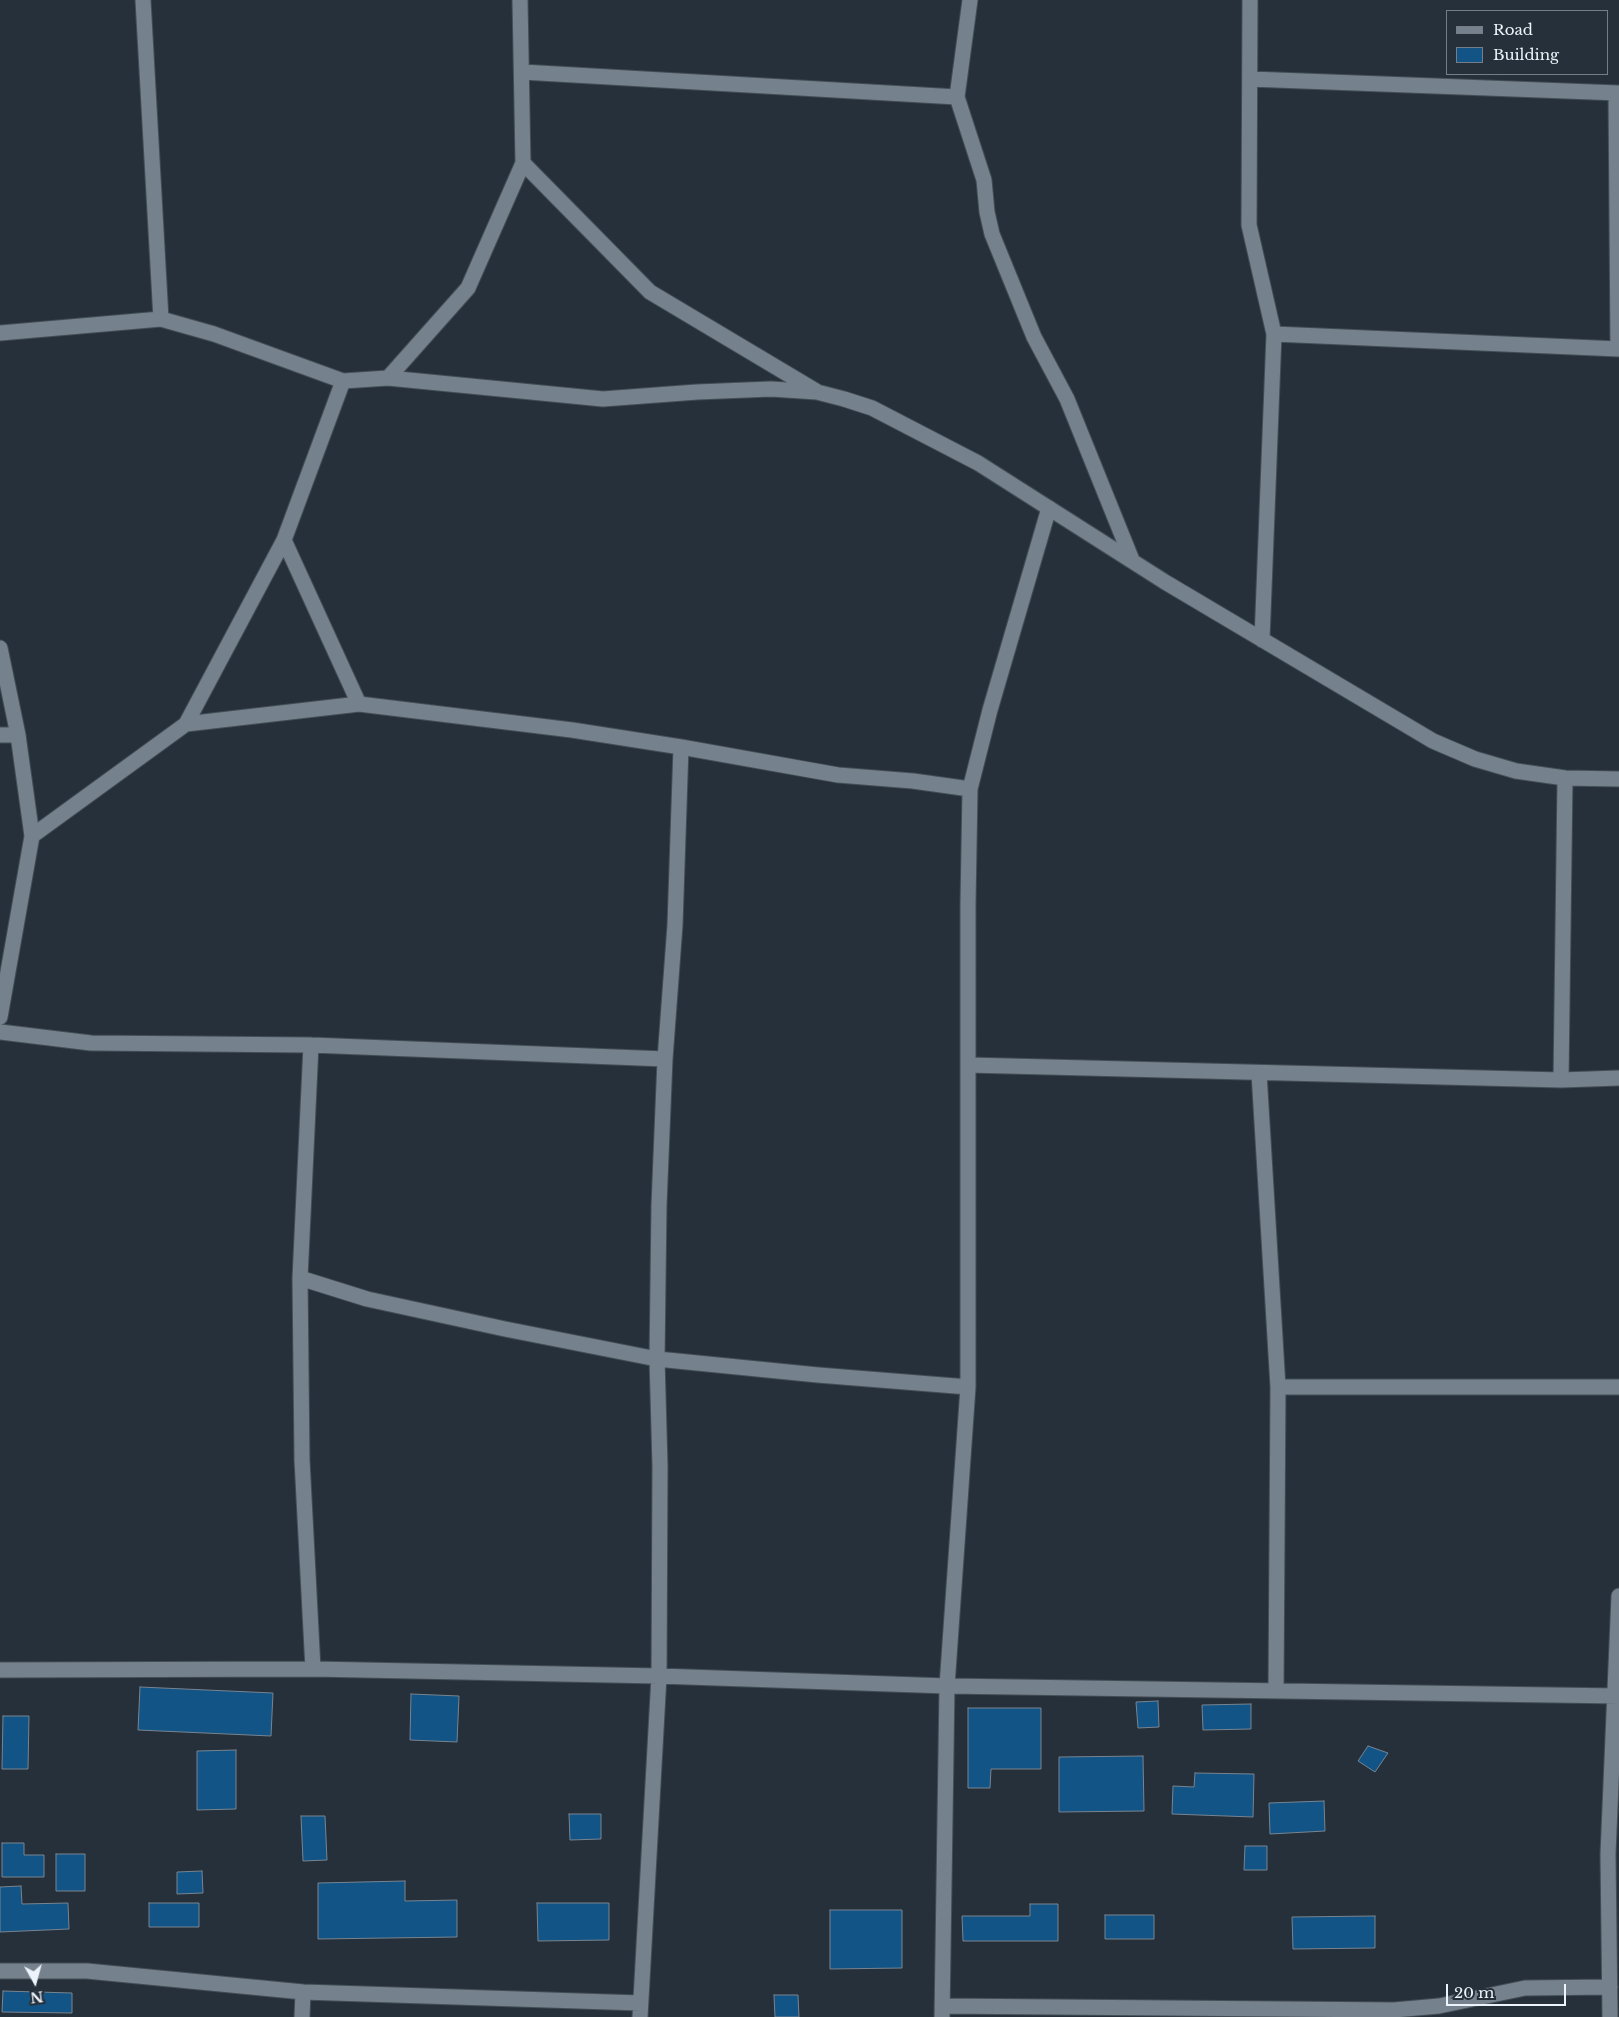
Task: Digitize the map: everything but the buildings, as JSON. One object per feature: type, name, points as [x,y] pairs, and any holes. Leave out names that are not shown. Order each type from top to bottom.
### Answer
[{"type":"street","points":[[143,0],[161,320]]},
{"type":"street","points":[[388,378],[468,288],[523,163],[520,0]]},
{"type":"street","points":[[970,0],[957,97],[984,180],[987,212],[992,234],[1034,338],[1067,399],[1132,560]]},
{"type":"street","points":[[1250,0],[1249,225],[1274,334],[1262,640]]},
{"type":"street","points":[[522,72],[957,97]]},
{"type":"street","points":[[1250,79],[1617,93],[1619,350],[1274,334]]},
{"type":"street","points":[[523,163],[650,292],[817,392]]},
{"type":"street","points":[[0,334],[161,320],[214,334],[343,382],[388,378],[603,399],[771,389],[817,392],[872,408],[978,463],[1262,640],[1433,741],[1475,759],[1516,770],[1565,778],[1619,779]]},
{"type":"street","points":[[32,836],[186,724],[284,540],[343,382]]},
{"type":"street","points":[[1049,508],[990,710],[970,789],[968,1387],[947,1686],[942,2011],[1276,2013],[1394,2010],[1439,2006],[1525,1988],[1610,1986]]},
{"type":"street","points":[[284,540],[359,704]]},
{"type":"street","points":[[0,648],[18,736],[32,836],[0,1017]]},
{"type":"street","points":[[186,724],[359,704],[572,730],[681,746],[838,775],[914,781],[970,789]]},
{"type":"street","points":[[0,735],[18,736]]},
{"type":"street","points":[[0,1971],[87,1971],[303,1992],[640,2010],[649,1881],[659,1676],[660,1466],[657,1360],[659,1205],[665,1059],[675,925],[681,746]]},
{"type":"street","points":[[1561,1080],[1565,778]]},
{"type":"street","points":[[0,1032],[91,1043],[311,1045],[665,1059]]},
{"type":"street","points":[[311,1045],[300,1278],[302,1460],[313,1669]]},
{"type":"street","points":[[968,1065],[1561,1080],[1619,1078]]},
{"type":"street","points":[[1259,1073],[1278,1387],[1276,1690]]},
{"type":"street","points":[[300,1278],[367,1299],[657,1360],[968,1387]]},
{"type":"street","points":[[1278,1387],[1619,1387]]},
{"type":"street","points":[[1610,2017],[1608,1854],[1610,1776],[1617,1696],[1619,1596]]},
{"type":"street","points":[[0,1670],[313,1669],[659,1676],[947,1686],[1617,1696]]},
{"type":"street","points":[[302,2017],[303,1992]]}]
